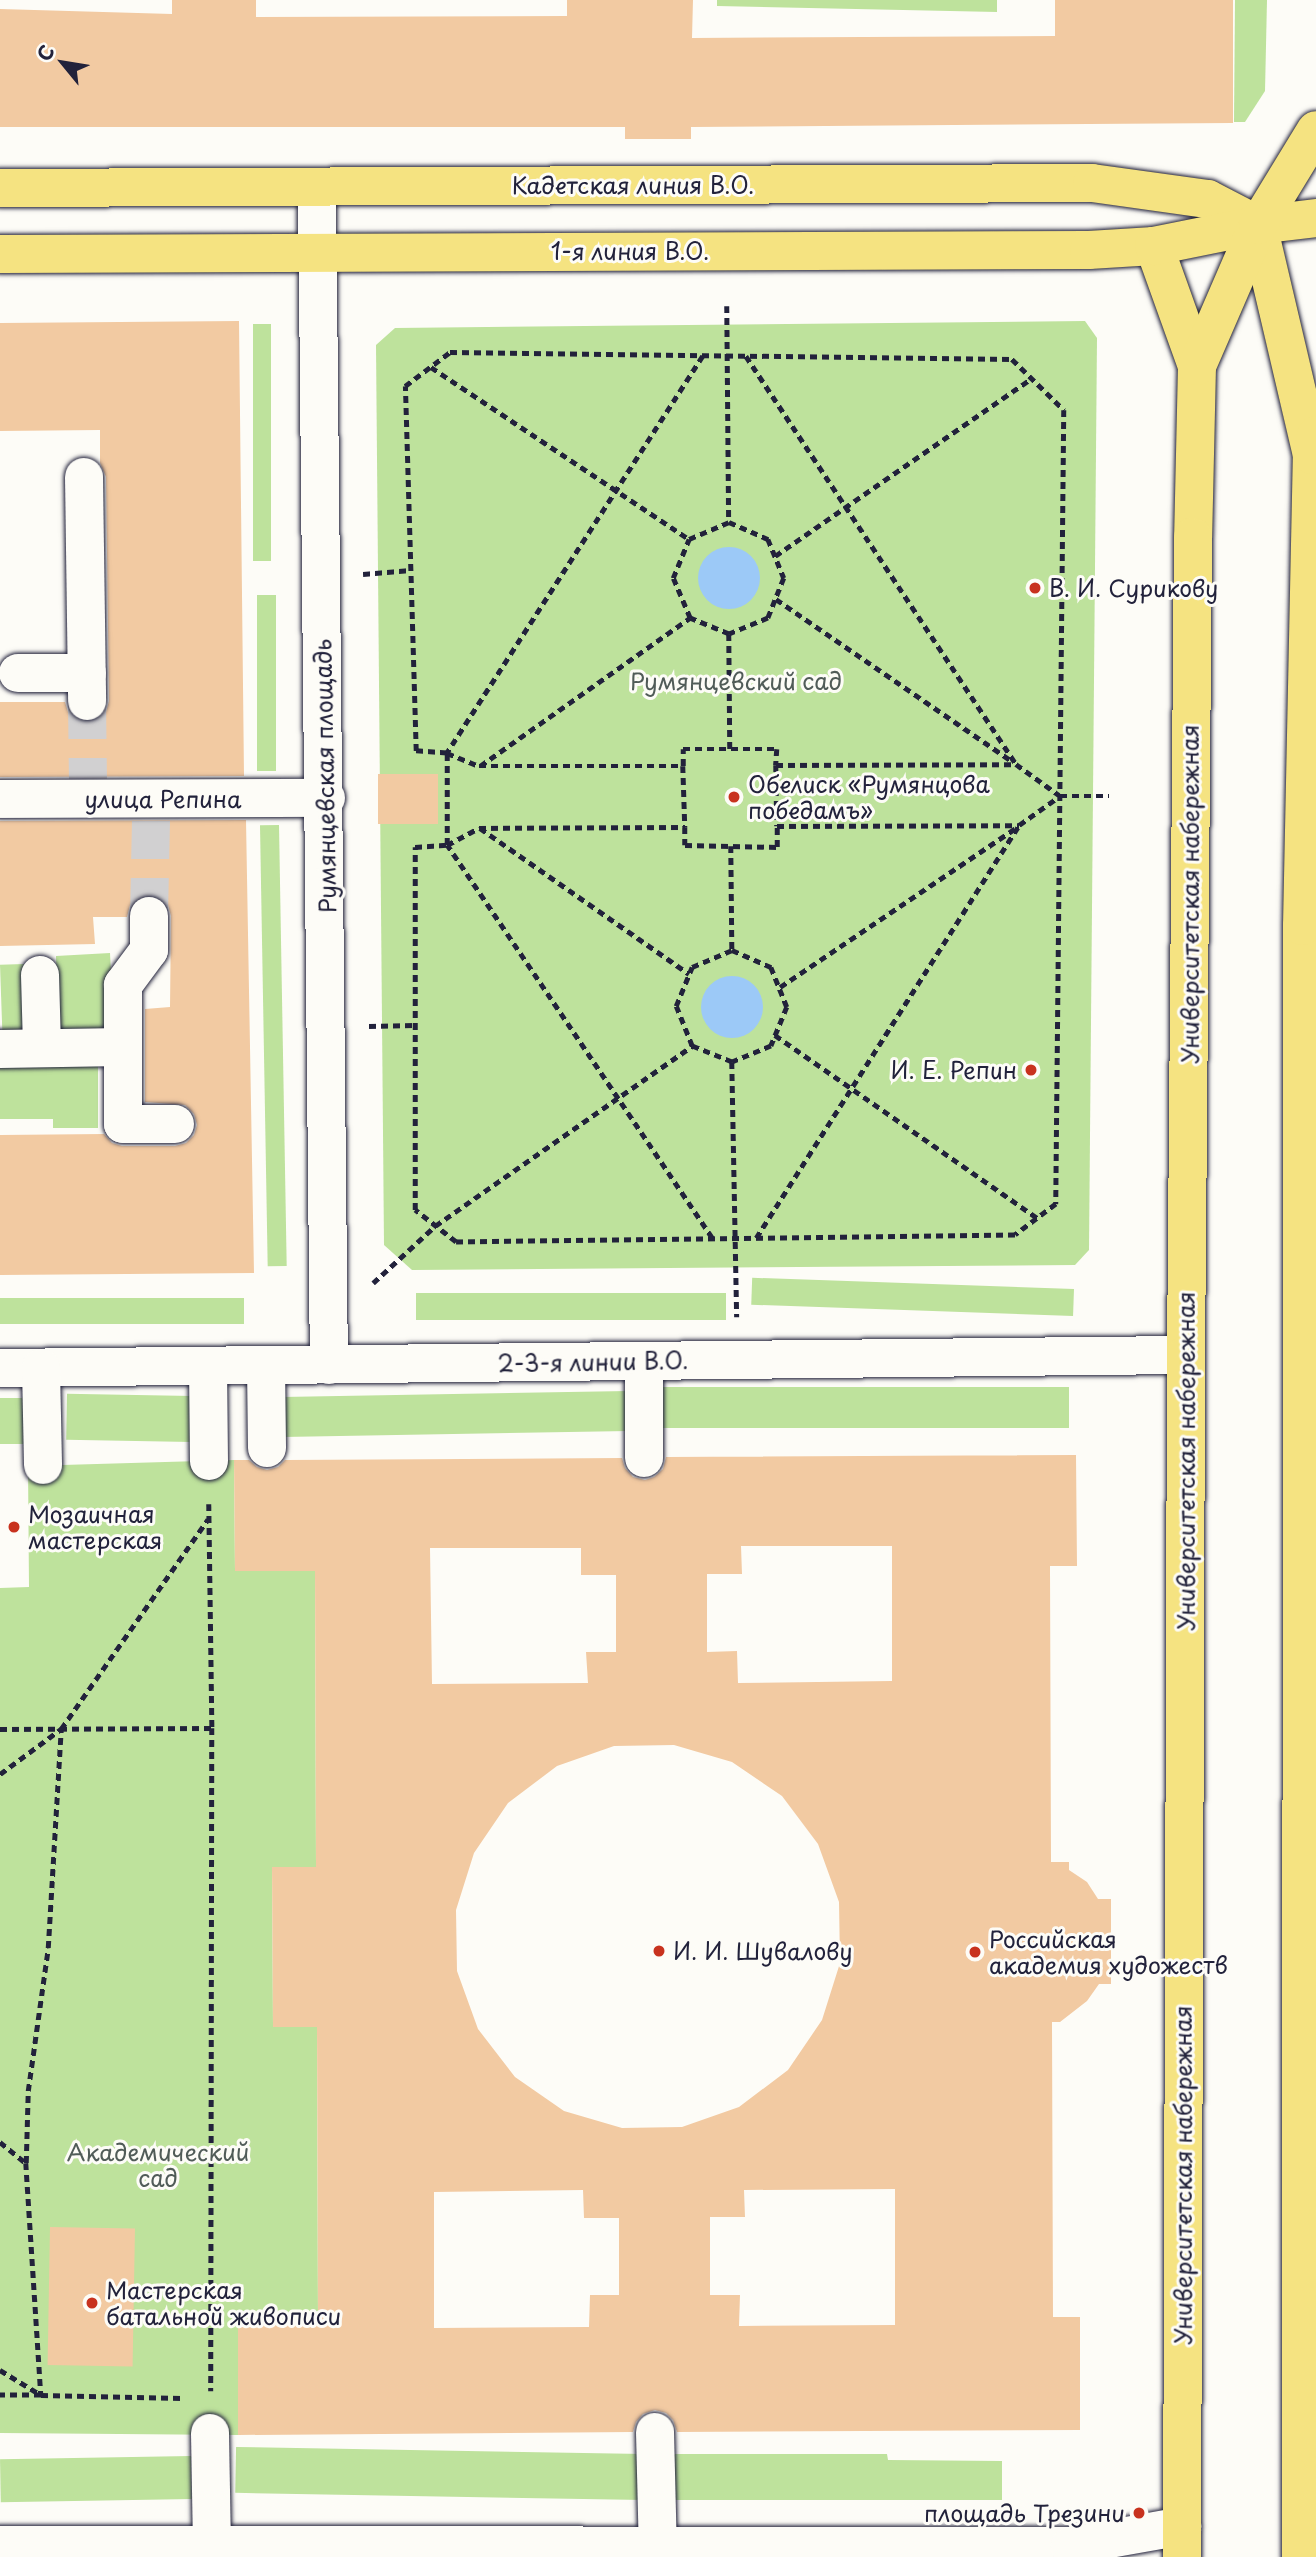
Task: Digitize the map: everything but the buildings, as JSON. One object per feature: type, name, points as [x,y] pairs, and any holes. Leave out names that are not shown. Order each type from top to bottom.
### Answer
[{"type":"main road","name":"Университетская набережная","points":[[1197,366],[1258,225],[1316,130]]},
{"type":"main road","name":"Кадетская линия В.О.","points":[[0,188],[1092,183],[1209,199],[1258,225]]},
{"type":"main road","name":"1-я линия В.О.","points":[[0,254],[1089,250],[1154,246],[1258,225],[1316,218]]},
{"type":"main road","points":[[1258,225],[1314,445],[1302,926],[1309,1414],[1301,2557]]},
{"type":"main road","name":"Университетская набережная","points":[[1154,246],[1197,366],[1186,1355],[1182,2542]]},
{"type":"street","name":"Румянцевская площадь","points":[[317,187],[326,798],[329,1365]]},
{"type":"street","points":[[18,673],[87,687],[84,477]]},
{"type":"street","name":"улица Репина","points":[[0,799],[88,789],[151,809],[326,798]]},
{"type":"street","points":[[149,916],[149,950],[123,985],[123,1124],[175,1124]]},
{"type":"street","points":[[40,975],[42,1048]]},
{"type":"street","points":[[0,1049],[123,1047]]},
{"type":"street","name":"2-3-я линии В.О.","points":[[0,1368],[1186,1355]]},
{"type":"street","points":[[644,1361],[644,1458]]},
{"type":"street","points":[[266,1365],[267,1448]]},
{"type":"street","points":[[208,1366],[209,1461]]},
{"type":"street","points":[[41,1368],[43,1465]]},
{"type":"street","points":[[210,2416],[212,2545]]},
{"type":"street","points":[[655,2432],[658,2552]]},
{"type":"street","points":[[0,2545],[212,2545],[266,2551],[658,2552],[1182,2542]]},
{"type":"path","points":[[727,306],[729,522]]},
{"type":"path","points":[[683,766],[479,766],[447,753],[416,751],[405,386],[450,352],[1012,359],[1064,410],[1056,1203],[1015,1235],[456,1242],[415,1210],[415,846],[447,845],[479,828],[685,827]]},
{"type":"path","points":[[704,355],[447,753],[447,845],[712,1239]]},
{"type":"path","points":[[746,356],[1016,764]]},
{"type":"path","points":[[430,367],[689,539]]},
{"type":"path","points":[[775,556],[1031,378]]},
{"type":"path","points":[[729,522],[768,539],[784,578],[768,618],[729,634],[690,618],[673,579],[689,539],[729,522]]},
{"type":"path","points":[[362,574],[411,570]]},
{"type":"path","points":[[776,599],[1060,796]]},
{"type":"path","points":[[479,766],[690,618]]},
{"type":"path","points":[[729,634],[730,749]]},
{"type":"path","points":[[683,748],[777,749],[776,765],[777,847],[685,845],[683,748]]},
{"type":"path","points":[[776,765],[1016,764]]},
{"type":"path","points":[[780,987],[1060,796],[1109,796]]},
{"type":"path","points":[[776,826],[1019,825]]},
{"type":"path","points":[[755,1238],[1019,825]]},
{"type":"path","points":[[479,828],[689,974]]},
{"type":"path","points":[[731,846],[732,950]]},
{"type":"path","points":[[732,950],[771,967],[788,1007],[771,1046],[732,1062],[692,1046],[676,1006],[692,967],[732,950]]},
{"type":"path","points":[[368,1026],[415,1025]]},
{"type":"path","points":[[775,1035],[1037,1218]]},
{"type":"path","points":[[373,1283],[435,1226],[692,1046]]},
{"type":"path","points":[[732,1062],[736,1267]]},
{"type":"path","points":[[0,2395],[41,2395],[210,2416],[212,1728],[209,1461]]},
{"type":"path","points":[[0,1774],[61,1730],[209,1519]]},
{"type":"path","points":[[0,1729],[212,1728]]},
{"type":"path","points":[[41,2395],[26,2163],[28,2091],[48,1948],[61,1730]]},
{"type":"path","points":[[0,2142],[26,2163]]},
{"type":"path","points":[[0,2370],[41,2395]]},
{"type":"green space","points":[[717,0],[997,0],[997,12],[717,6]]},
{"type":"green space","points":[[1235,0],[1267,0],[1265,91],[1245,122],[1234,122]]},
{"type":"green space","name":"Румянцевский сад","points":[[1085,321],[1097,338],[1089,1250],[1075,1265],[412,1270],[384,1245],[376,345],[395,328]]},
{"type":"green space","points":[[253,324],[271,324],[271,561],[253,561]]},
{"type":"green space","points":[[257,595],[276,595],[276,771],[257,771]]},
{"type":"green space","points":[[260,825],[279,825],[287,1266],[268,1266]]},
{"type":"green space","points":[[110,953],[113,1011],[108,1026],[94,1033],[58,1034],[56,956]]},
{"type":"green space","points":[[24,964],[26,1035],[2,1036],[0,965]]},
{"type":"green space","points":[[98,1064],[98,1128],[53,1128],[53,1119],[0,1119],[0,1065]]},
{"type":"green space","points":[[752,1278],[1074,1289],[1073,1316],[751,1305]]},
{"type":"green space","points":[[416,1293],[726,1293],[726,1320],[416,1320]]},
{"type":"green space","points":[[0,1298],[244,1298],[244,1324],[0,1324]]},
{"type":"green space","points":[[662,1387],[1069,1387],[1069,1428],[662,1428]]},
{"type":"green space","points":[[628,1391],[629,1431],[283,1437],[282,1397]]},
{"type":"green space","points":[[67,1394],[192,1396],[191,1442],[66,1440]]},
{"type":"green space","points":[[0,1398],[27,1398],[27,1444],[0,1444]]},
{"type":"green space","name":"Академический сад","points":[[234,1460],[235,1571],[315,1571],[316,1867],[272,1867],[273,2026],[317,2027],[318,2322],[238,2322],[238,2435],[0,2433],[0,1588],[29,1587],[28,1466]]},
{"type":"green space","points":[[236,2447],[644,2454],[643,2500],[235,2493]]},
{"type":"green space","points":[[670,2454],[887,2454],[888,2460],[1002,2461],[1002,2500],[669,2500]]},
{"type":"green space","points":[[191,2456],[192,2499],[1,2502],[0,2459]]},
{"type":"water","points":[[723,547],[735,547],[751,556],[758,566],[758,590],[751,600],[735,609],[723,609],[712,604],[703,595],[698,584],[698,572],[703,561],[712,552]]},
{"type":"water","points":[[726,976],[738,976],[754,985],[761,995],[761,1019],[754,1029],[738,1038],[726,1038],[715,1033],[706,1024],[701,1013],[701,1001],[706,990],[715,981]]},
{"type":"tunnel","points":[[87,701],[88,779]]},
{"type":"tunnel","points":[[149,916],[151,819]]},
{"type":"place","name":"В. И. Сурикову","points":[[1035,588]]},
{"type":"place","name":"Обелиск «Румянцова победамъ»","points":[[734,797]]},
{"type":"place","name":"И. Е. Репин","points":[[1031,1070]]},
{"type":"place","name":"Мозаичная мастерская","points":[[14,1527]]},
{"type":"place","name":"И. И. Шувалову","points":[[659,1951]]},
{"type":"place","name":"Российская академия художеств","points":[[975,1952]]},
{"type":"place","name":"Мастерская батальной живописи","points":[[92,2303]]},
{"type":"place","name":"площадь Трезини","points":[[1139,2513]]}]
